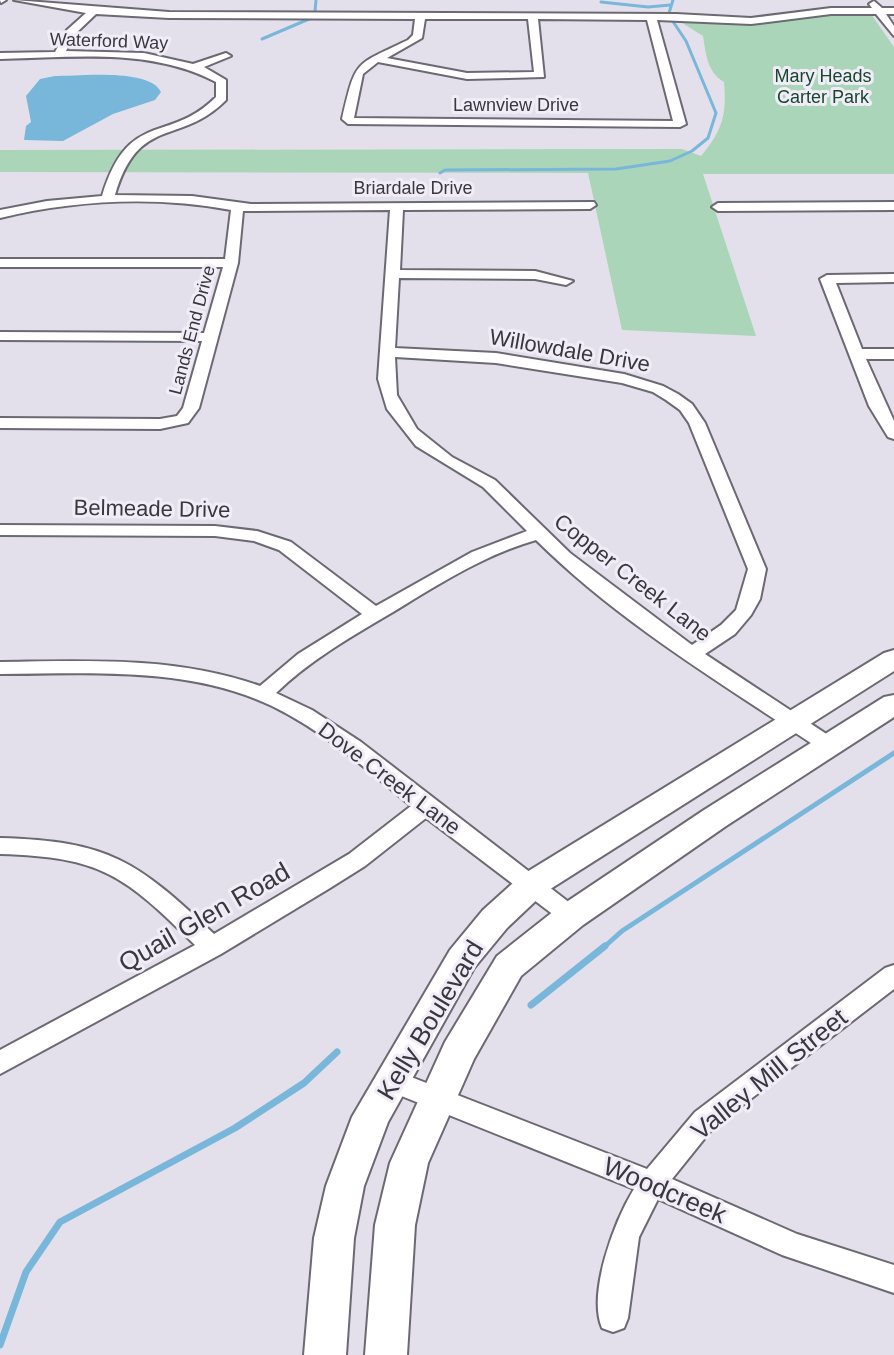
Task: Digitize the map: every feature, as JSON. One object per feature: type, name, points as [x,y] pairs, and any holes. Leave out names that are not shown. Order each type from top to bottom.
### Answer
[{"type":"main road","name":"Kelly Boulevard","points":[[325,1355],[334,1238],[345,1186],[371,1117],[462,959],[495,919],[533,884],[894,659]]},
{"type":"main road","name":"Kelly Boulevard","points":[[386,1355],[398,1203],[409,1163],[436,1096],[509,966],[571,916],[715,818],[894,704]]},
{"type":"street","points":[[19,0],[94,11],[244,16],[533,16],[591,13],[751,21],[794,15],[894,11]]},
{"type":"street","points":[[244,16],[250,0]]},
{"type":"street","points":[[871,0],[894,33]]},
{"type":"street","points":[[776,5],[794,15]]},
{"type":"street","points":[[58,56],[71,32],[94,11]]},
{"type":"street","points":[[377,59],[418,36],[420,16]]},
{"type":"street","points":[[377,59],[467,76],[540,75],[533,16]]},
{"type":"street","name":"Lawnview Drive","points":[[377,59],[358,73],[348,119],[352,122],[680,124],[651,17]]},
{"type":"street","name":"Waterford Way","points":[[0,56],[140,56],[196,66],[221,80],[222,98],[202,116],[151,132],[137,141],[124,156],[107,201]]},
{"type":"street","points":[[196,66],[226,56]]},
{"type":"street","name":"Briardale Drive","points":[[0,214],[53,202],[107,201],[195,200],[219,203],[237,210],[590,205]]},
{"type":"street","name":"Copper Creek Lane","points":[[397,206],[388,393],[402,424],[441,458],[489,483],[574,566],[691,654],[830,746]]},
{"type":"street","points":[[718,207],[894,206]]},
{"type":"street","name":"Lands End Drive","points":[[0,423],[160,424],[182,420],[191,408],[231,263],[237,210]]},
{"type":"street","points":[[0,263],[231,263]]},
{"type":"street","points":[[394,274],[535,275],[566,281]]},
{"type":"street","points":[[894,278],[827,279],[877,406],[894,434]]},
{"type":"street","points":[[0,336],[209,337]]},
{"type":"street","name":"Willowdale Drive","points":[[388,352],[496,358],[624,379],[658,389],[686,407],[697,423],[757,569],[755,590],[746,611],[728,631],[691,654]]},
{"type":"street","points":[[856,354],[894,354]]},
{"type":"street","name":"Belmeade Drive","points":[[0,530],[215,531],[257,536],[285,546],[375,614]]},
{"type":"street","points":[[262,695],[305,656],[375,614],[486,550],[539,533]]},
{"type":"street","name":"Dove Creek Lane","points":[[0,668],[118,667],[166,671],[219,680],[262,695],[327,727],[372,759],[426,806],[533,884],[571,916]]},
{"type":"street","name":"Quail Glen Road","points":[[0,1063],[212,947],[357,860],[426,806]]},
{"type":"street","points":[[0,846],[61,847],[121,867],[147,884],[212,947]]},
{"type":"street","name":"Valley Mill Street","points":[[613,1318],[620,1254],[632,1222],[654,1184],[704,1120],[894,975]]},
{"type":"street","name":"Woodcreek","points":[[393,1081],[654,1184],[792,1246],[894,1279]]},
{"type":"green space","name":"Mary Heads Carter Park","points":[[842,13],[871,14],[894,47],[894,174],[703,174],[756,336],[622,330],[588,173],[0,172],[0,150],[682,149],[701,156],[722,122],[724,82],[711,68],[703,36],[679,21],[750,23]]},
{"type":"water","points":[[55,76],[129,76],[154,84],[161,92],[155,100],[113,114],[63,141],[24,140],[26,126],[31,122],[26,96],[40,79]]},
{"type":"waterway","points":[[315,11],[316,0]]},
{"type":"waterway","points":[[669,13],[673,0]]},
{"type":"waterway","points":[[601,2],[648,7],[670,5]]},
{"type":"waterway","points":[[262,39],[309,19]]},
{"type":"waterway","points":[[440,173],[445,170],[616,169],[670,161],[692,151],[708,138],[716,113],[686,41],[672,20]]},
{"type":"waterway","points":[[603,948],[622,931],[894,753]]},
{"type":"waterway","points":[[531,1005],[605,946]]},
{"type":"waterway","points":[[0,1345],[26,1272],[60,1222],[235,1128],[304,1083],[337,1052]]}]
